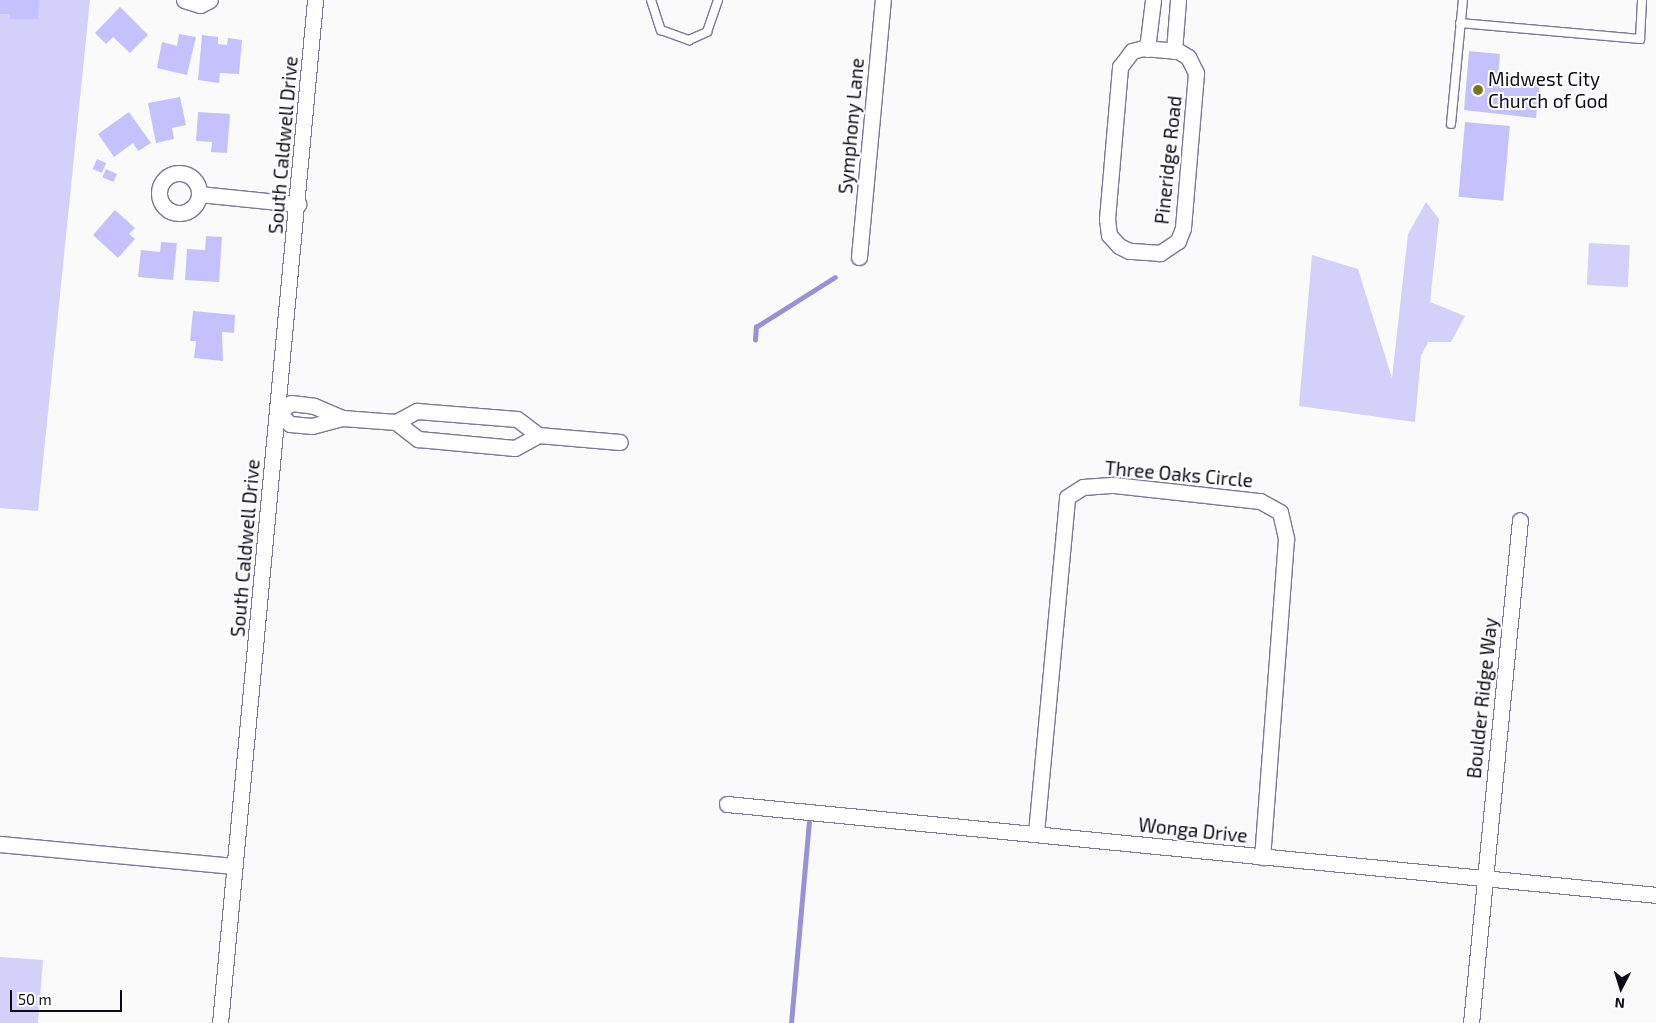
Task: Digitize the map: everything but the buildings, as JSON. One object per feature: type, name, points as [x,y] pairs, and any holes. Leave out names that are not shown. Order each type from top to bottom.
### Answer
[{"type":"street","points":[[184,0],[194,5],[210,0]]},
{"type":"street","name":"South Caldwell Drive","points":[[220,1023],[298,204],[315,0]]},
{"type":"street","name":"Symphony Lane","points":[[859,257],[883,0]]},
{"type":"street","points":[[1153,1],[1178,2],[1174,51],[1147,48],[1153,1]]},
{"type":"street","name":"Pineridge Road","points":[[1147,48],[1132,51],[1125,58],[1118,82],[1106,219],[1109,235],[1129,251],[1160,253],[1169,249],[1178,241],[1183,228],[1196,72],[1188,57],[1174,51]]},
{"type":"street","points":[[199,194],[298,204]]},
{"type":"street","points":[[342,418],[312,426],[290,424],[278,414],[291,403],[314,406],[342,418],[396,422],[418,411],[517,419],[538,435],[620,442]]},
{"type":"street","points":[[312,426],[314,406]]},
{"type":"street","points":[[396,422],[418,439],[515,448],[538,435]]},
{"type":"street","name":"Three Oaks Circle","points":[[1036,834],[1067,496],[1083,488],[1114,485],[1260,501],[1280,512],[1286,538],[1262,857]]},
{"type":"street","name":"Boulder Ridge Way","points":[[1471,1023],[1483,879],[1520,520]]},
{"type":"street","name":"Wonga Drive","points":[[727,804],[1483,879],[1656,894]]},
{"type":"street","points":[[0,844],[234,866]]},
{"type":"lane","points":[[651,0],[661,30],[689,40],[708,32],[718,0]]},
{"type":"lane","points":[[1451,124],[1462,0]]},
{"type":"lane","points":[[1460,23],[1640,39],[1642,0]]},
{"type":"shaded area","points":[[0,0],[90,0],[38,511],[0,508]]},
{"type":"shaded area","points":[[1426,202],[1439,219],[1430,302],[1465,316],[1451,342],[1428,342],[1421,356],[1415,422],[1299,406],[1312,255],[1358,269],[1392,378],[1408,234]]},
{"type":"shaded area","points":[[1589,243],[1630,245],[1628,287],[1587,285]]},
{"type":"shaded area","points":[[0,957],[43,960],[38,1023],[0,1023]]},
{"type":"waterway","points":[[755,340],[756,327],[835,277]]},
{"type":"waterway","points":[[791,1023],[809,823]]},
{"type":"place","name":"Midwest City Church of God","points":[[1478,90]]}]
